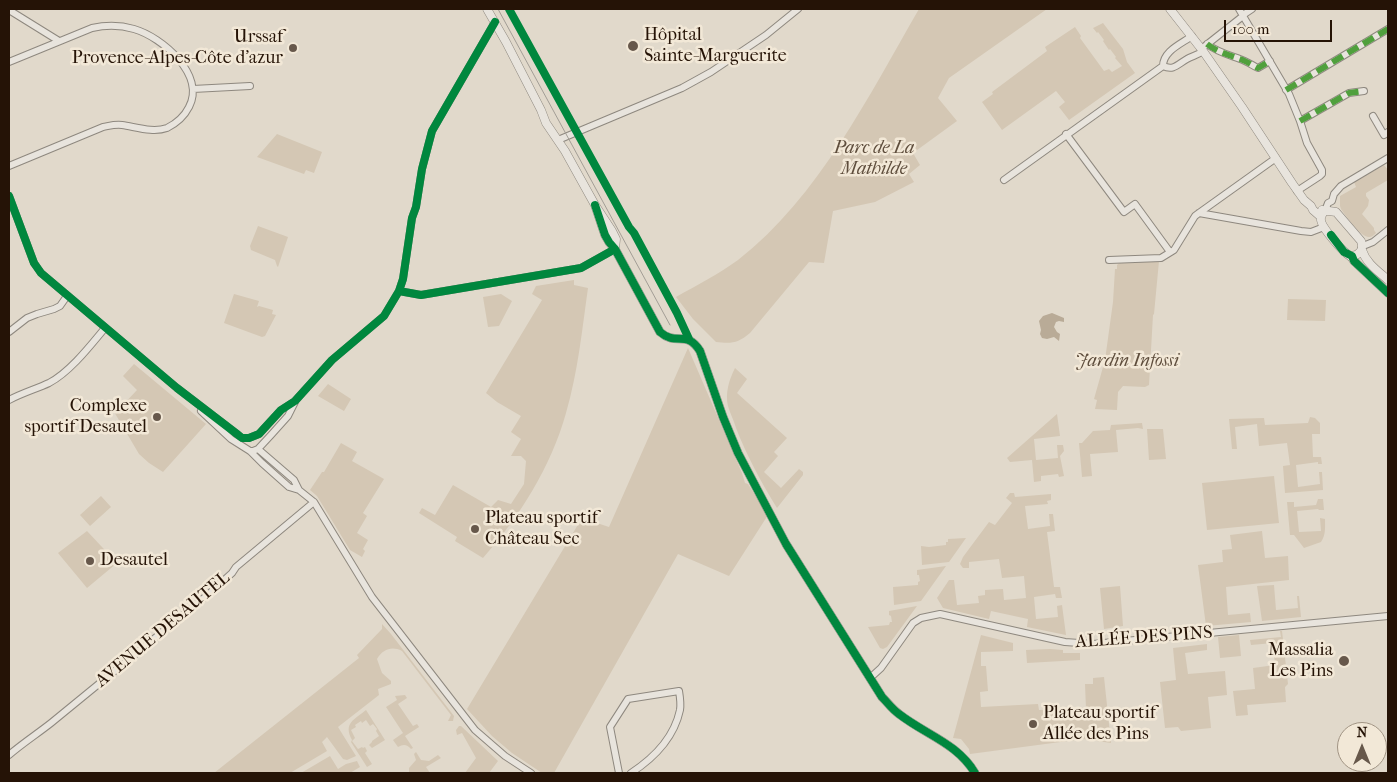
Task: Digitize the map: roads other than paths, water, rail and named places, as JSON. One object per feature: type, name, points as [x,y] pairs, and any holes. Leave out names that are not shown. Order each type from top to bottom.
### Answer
[{"type":"street","points":[[487,9],[541,110],[547,115],[558,140],[616,238],[615,249],[660,332],[670,338],[688,339],[694,342],[700,352],[738,453],[786,544],[834,623],[882,697],[893,709],[957,750],[975,773]]},
{"type":"street","points":[[558,140],[682,88],[711,72],[766,35],[798,9]]},
{"type":"street","points":[[1170,9],[1204,48],[1310,206],[1323,214],[1336,212]]},
{"type":"street","points":[[1164,66],[1175,68],[1188,58],[1197,55],[1242,13],[1252,9]]},
{"type":"street","points":[[9,10],[58,41]]},
{"type":"street","points":[[1242,13],[1286,90],[1300,121],[1307,143],[1321,166],[1322,174],[1298,190]]},
{"type":"street","points":[[495,22],[432,131],[412,218],[403,278],[399,290],[384,316],[332,360],[295,401],[281,410],[260,434],[246,441],[246,445],[262,463],[289,487],[299,490],[314,502],[372,597],[475,730],[505,756],[531,773]]},
{"type":"street","points":[[9,62],[92,28],[121,26],[135,29],[165,46],[185,66],[190,75],[193,89],[192,102],[186,113],[178,122],[168,127],[156,130],[119,125],[103,127],[9,166]]},
{"type":"street","points":[[1286,90],[1388,28]]},
{"type":"street","points":[[1164,66],[1163,60],[1165,55],[1192,36]]},
{"type":"street","points":[[1204,48],[1211,47],[1258,68],[1270,61]]},
{"type":"street","points":[[1004,180],[1164,66]]},
{"type":"street","points":[[193,89],[250,86]]},
{"type":"street","points":[[1300,121],[1349,93],[1364,91]]},
{"type":"street","points":[[1373,116],[1384,135],[1388,132]]},
{"type":"street","points":[[1066,134],[1124,212],[1135,204],[1170,252]]},
{"type":"street","points":[[1109,260],[1161,258],[1174,250],[1195,216],[1276,158]]},
{"type":"street","points":[[1388,158],[1340,186],[1334,194],[1332,201],[1336,212],[1361,241],[1364,256],[1388,280]]},
{"type":"street","points":[[9,196],[34,262],[41,272],[177,388],[242,438],[257,439],[258,448]]},
{"type":"street","points":[[1332,201],[1328,203],[1323,214],[1321,221],[1324,227],[1344,252],[1352,256],[1354,261],[1388,292]]},
{"type":"street","points":[[1199,213],[1301,231],[1311,232],[1324,227]]},
{"type":"street","points":[[1352,256],[1358,254],[1362,248],[1388,230]]},
{"type":"street","points":[[399,290],[421,295],[581,268],[615,249]]},
{"type":"street","points":[[9,332],[28,318],[60,306],[67,296]]},
{"type":"street","points":[[9,400],[60,376],[106,328]]},
{"type":"street","points":[[177,388],[231,440],[253,451],[288,416],[295,401]]},
{"type":"street","points":[[258,448],[294,480],[299,490]]},
{"type":"street","name":"AVENUE DESAUTEL","points":[[9,755],[32,736],[52,723],[198,602],[232,573],[236,567],[314,502]]},
{"type":"street","name":"ALLÉE DES PINS","points":[[870,678],[881,668],[913,624],[921,618],[940,614],[1065,642],[1093,644],[1388,616]]},
{"type":"street","points":[[619,773],[610,726],[628,699],[679,691],[680,708],[674,728],[663,746],[644,765],[631,773]]},
{"type":"tram line","points":[[498,9],[670,325]]},
{"type":"place","name":"Hôpital Sainte-Marguerite","points":[[633,46]]},
{"type":"place","name":"Urssaf Provence-Alpes-Côte d'azur","points":[[293,48]]},
{"type":"place","name":"Complexe sportif Desautel","points":[[157,417]]},
{"type":"place","name":"Plateau sportif Château Sec","points":[[475,529]]},
{"type":"place","name":"Desautel","points":[[90,561]]},
{"type":"place","name":"Massalia Les Pins","points":[[1344,661]]},
{"type":"place","name":"Plateau sportif Allée des Pins","points":[[1033,724]]},
{"type":"park label","name":"Parc de La Mathilde","points":[[874,159]]},
{"type":"park label","name":"Jardin Infossi","points":[[1127,362]]}]
